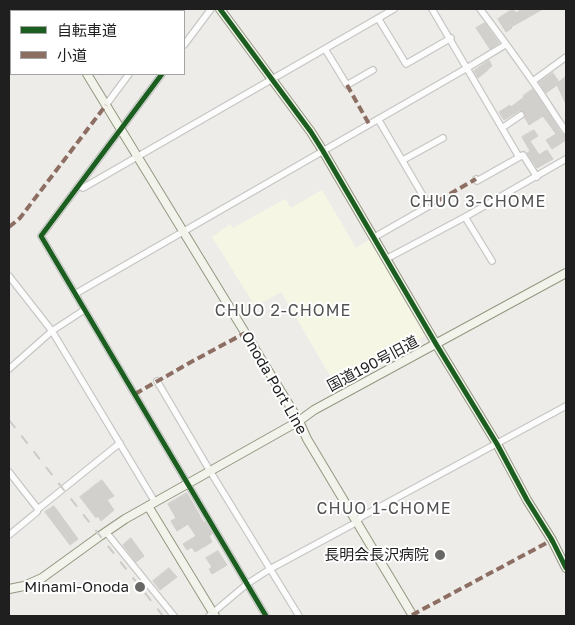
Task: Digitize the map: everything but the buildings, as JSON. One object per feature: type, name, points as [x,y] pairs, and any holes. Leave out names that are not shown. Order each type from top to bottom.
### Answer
[{"type":"street","points":[[185,44],[211,9]]},
{"type":"street","points":[[220,9],[323,151],[497,444],[566,568]]},
{"type":"street","points":[[79,185],[83,188],[394,9]]},
{"type":"street","points":[[432,9],[451,38],[519,157]]},
{"type":"street","points":[[480,9],[533,81],[566,131]]},
{"type":"street","points":[[378,18],[406,64],[451,38]]},
{"type":"street","points":[[75,294],[467,68],[505,44]]},
{"type":"street","points":[[325,48],[347,85],[373,70]]},
{"type":"street","points":[[533,81],[566,57]]},
{"type":"street","name":"Onoda Port Line","points":[[88,75],[299,421],[307,439],[412,616]]},
{"type":"street","points":[[106,105],[128,75]]},
{"type":"street","points":[[161,75],[41,236],[266,616]]},
{"type":"street","points":[[502,128],[521,116]]},
{"type":"street","points":[[373,238],[429,206],[378,119]]},
{"type":"street","points":[[402,160],[443,138]]},
{"type":"street","points":[[476,179],[477,181],[522,155],[537,177]]},
{"type":"street","points":[[386,259],[566,160]]},
{"type":"street","points":[[465,217],[492,261]]},
{"type":"street","name":"国道190号旧道","points":[[9,589],[24,586],[42,578],[106,532],[152,504],[299,421],[314,410],[566,273]]},
{"type":"street","points":[[9,276],[52,331],[120,443],[212,615],[247,584],[270,569],[357,522],[368,513],[566,406]]},
{"type":"street","points":[[9,369],[52,331],[84,310]]},
{"type":"street","points":[[158,381],[210,471],[299,616]]},
{"type":"street","points":[[9,535],[37,512],[38,508],[120,443]]},
{"type":"street","points":[[9,472],[38,508]]},
{"type":"street","points":[[106,532],[174,616]]},
{"type":"shaded area","points":[[322,190],[356,248],[369,240],[425,336],[336,386],[281,292],[255,306],[212,237],[230,224],[233,228],[285,199],[291,208]]},
{"type":"railway","points":[[9,420],[163,616]]},
{"type":"marked path","points":[[347,85],[369,124]]},
{"type":"marked path","points":[[9,227],[20,218],[106,105]]},
{"type":"marked path","points":[[429,206],[476,179]]},
{"type":"marked path","points":[[135,394],[245,333]]},
{"type":"marked path","points":[[412,615],[552,540]]},
{"type":"cycle path","points":[[220,9],[323,151],[497,444],[566,568]]},
{"type":"cycle path","points":[[161,75],[41,236],[266,616]]},
{"type":"place","name":"長明会長沢病院","points":[[440,555]]},
{"type":"place","name":"Minami-Onoda","points":[[140,587]]},
{"type":"district","name":"CHUO 3-CHOME","points":[[478,202]]},
{"type":"district","name":"CHUO 2-CHOME","points":[[283,311]]},
{"type":"district","name":"CHUO 1-CHOME","points":[[384,509]]}]
